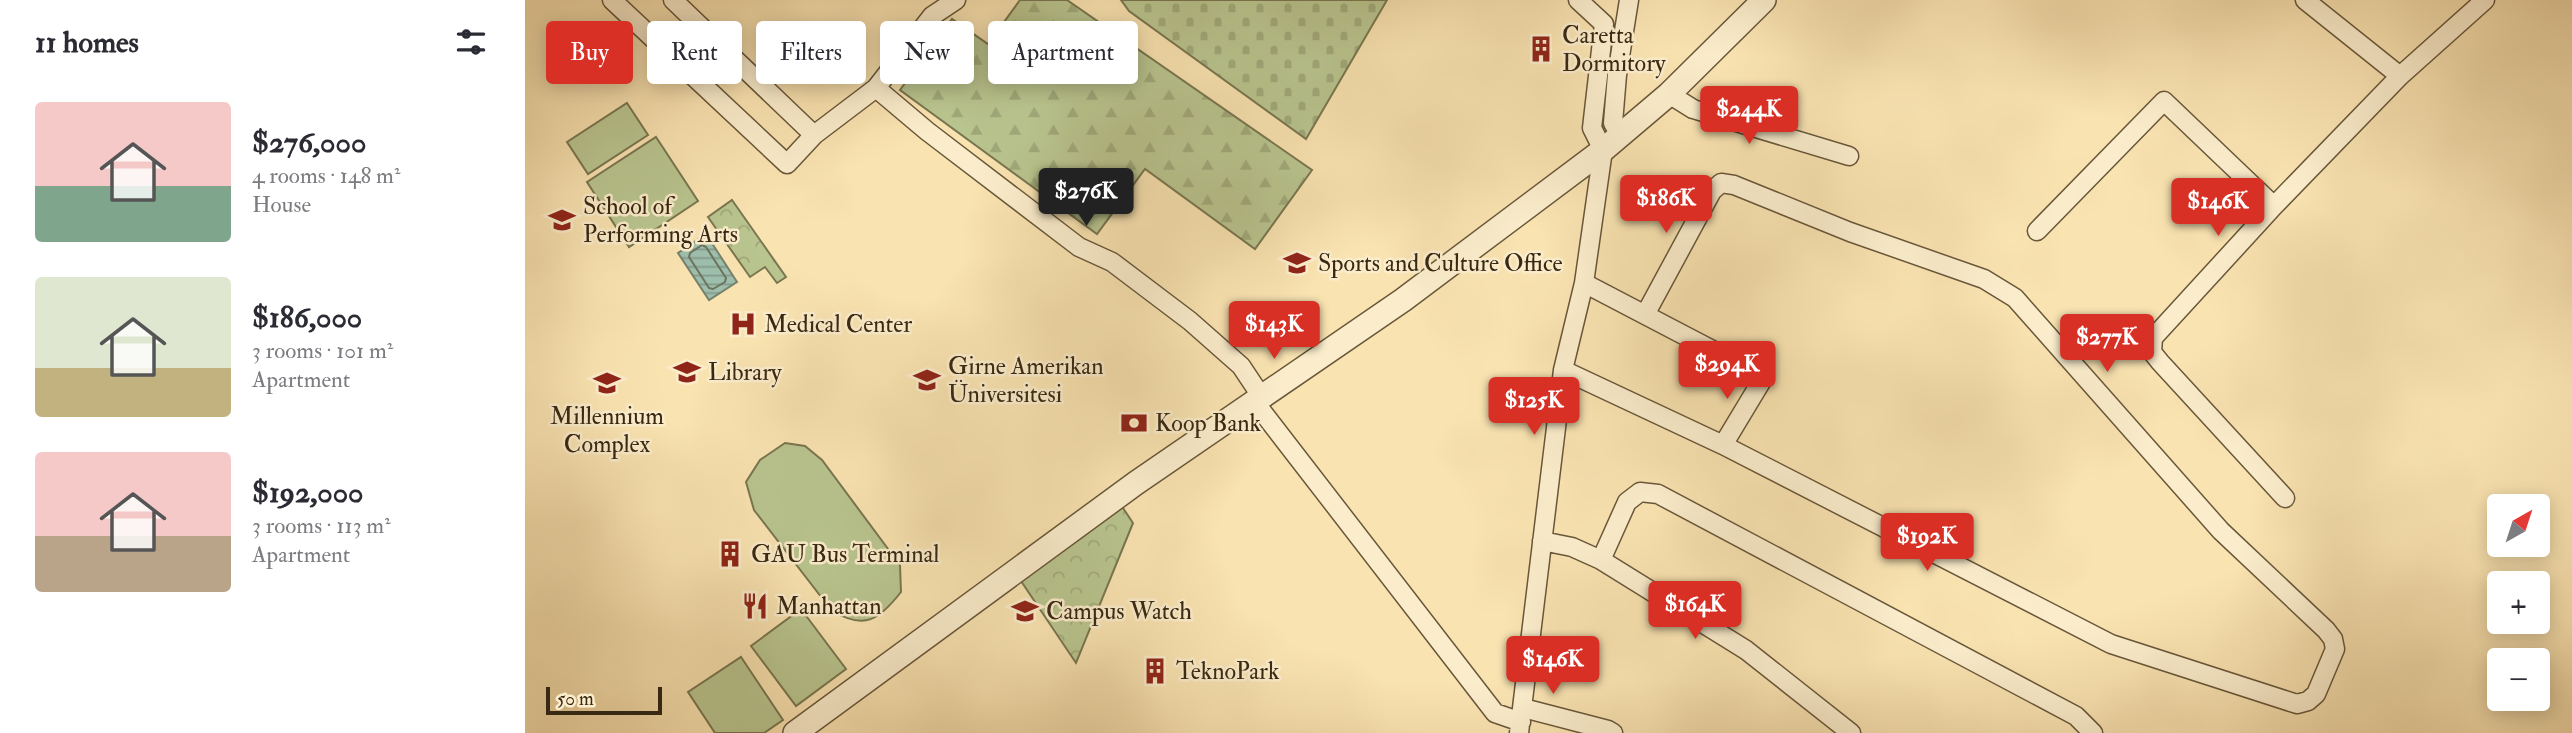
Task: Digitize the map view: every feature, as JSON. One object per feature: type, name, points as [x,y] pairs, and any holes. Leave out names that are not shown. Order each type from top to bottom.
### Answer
[{"type":"street","points":[[612,0],[787,164],[814,135],[876,88],[932,16],[956,0]]},
{"type":"street","points":[[673,0],[814,135]]},
{"type":"street","points":[[1578,0],[1604,24],[1592,128],[1611,143]]},
{"type":"street","points":[[1521,721],[1563,370],[1584,284],[1611,143],[1617,75],[1629,0]]},
{"type":"street","points":[[795,733],[1136,483],[1403,300],[1611,143],[1669,94],[1763,0]]},
{"type":"street","points":[[2305,0],[2400,76]]},
{"type":"street","points":[[2285,498],[2160,362],[2151,346],[2153,338],[2274,206],[2400,76],[2485,0]]},
{"type":"street","points":[[876,88],[927,131],[1079,247],[1112,262],[1190,321],[1241,366],[1258,398],[1495,713],[1521,721],[1608,730],[1613,733]]},
{"type":"street","points":[[1669,94],[1693,109],[1849,156]]},
{"type":"street","points":[[2037,230],[2164,101],[2274,206]]},
{"type":"street","points":[[1563,370],[1723,445],[2111,644],[2297,704],[2308,701],[2316,694],[2335,649],[2333,639],[2326,630],[2221,531],[2015,299],[1984,279],[1850,232],[1734,184],[1721,183],[1712,191],[1646,313]]},
{"type":"street","points":[[1584,284],[1646,313],[1764,377],[1723,445]]},
{"type":"street","points":[[1601,559],[1627,502],[1640,492],[1658,494],[2076,716],[2093,733]]},
{"type":"street","points":[[1542,541],[1572,547],[1601,559],[1746,650],[1851,733]]},
{"type":"green space","points":[[1020,0],[1067,0],[1097,21],[1005,21]]},
{"type":"green space","points":[[1121,0],[1387,0],[1306,139],[1129,11]]},
{"type":"green space","points":[[974,34],[988,44],[988,84],[1138,84],[1138,49],[1312,170],[1255,249],[1145,169],[1097,234],[900,90],[904,84],[974,84]]},
{"type":"green space","points":[[627,103],[648,135],[588,174],[567,142]]},
{"type":"green space","points":[[656,137],[698,201],[629,247],[587,182]]},
{"type":"green space","points":[[732,200],[786,277],[777,283],[765,267],[750,277],[708,217]]},
{"type":"green space","points":[[785,443],[805,446],[822,460],[900,565],[901,592],[886,609],[871,619],[854,620],[832,611],[754,510],[746,482],[760,460]]},
{"type":"green space","points":[[1121,505],[1133,523],[1076,663],[1019,578]]},
{"type":"green space","points":[[801,609],[846,669],[796,706],[751,646]]},
{"type":"green space","points":[[741,657],[783,720],[764,733],[715,733],[688,692]]},
{"type":"water","points":[[706,234],[737,282],[709,300],[678,253]]},
{"type":"place","name":"Caretta Dormitory","points":[[1541,49]]},
{"type":"place","name":"School of Performing Arts","points":[[562,220]]},
{"type":"place","name":"Sports and Culture Office","points":[[1297,263]]},
{"type":"place","name":"Medical Center","points":[[743,324]]},
{"type":"place","name":"Library","points":[[687,372]]},
{"type":"place","name":"Girne Amerikan Üniversitesi","points":[[927,380]]},
{"type":"place","name":"Millennium Complex","points":[[607,383]]},
{"type":"place","name":"Koop Bank","points":[[1134,423]]},
{"type":"place","name":"GAU Bus Terminal","points":[[730,554]]},
{"type":"place","name":"Manhattan","points":[[755,606]]},
{"type":"place","name":"Campus Watch","points":[[1025,611]]},
{"type":"place","name":"TeknoPark","points":[[1155,671]]}]
